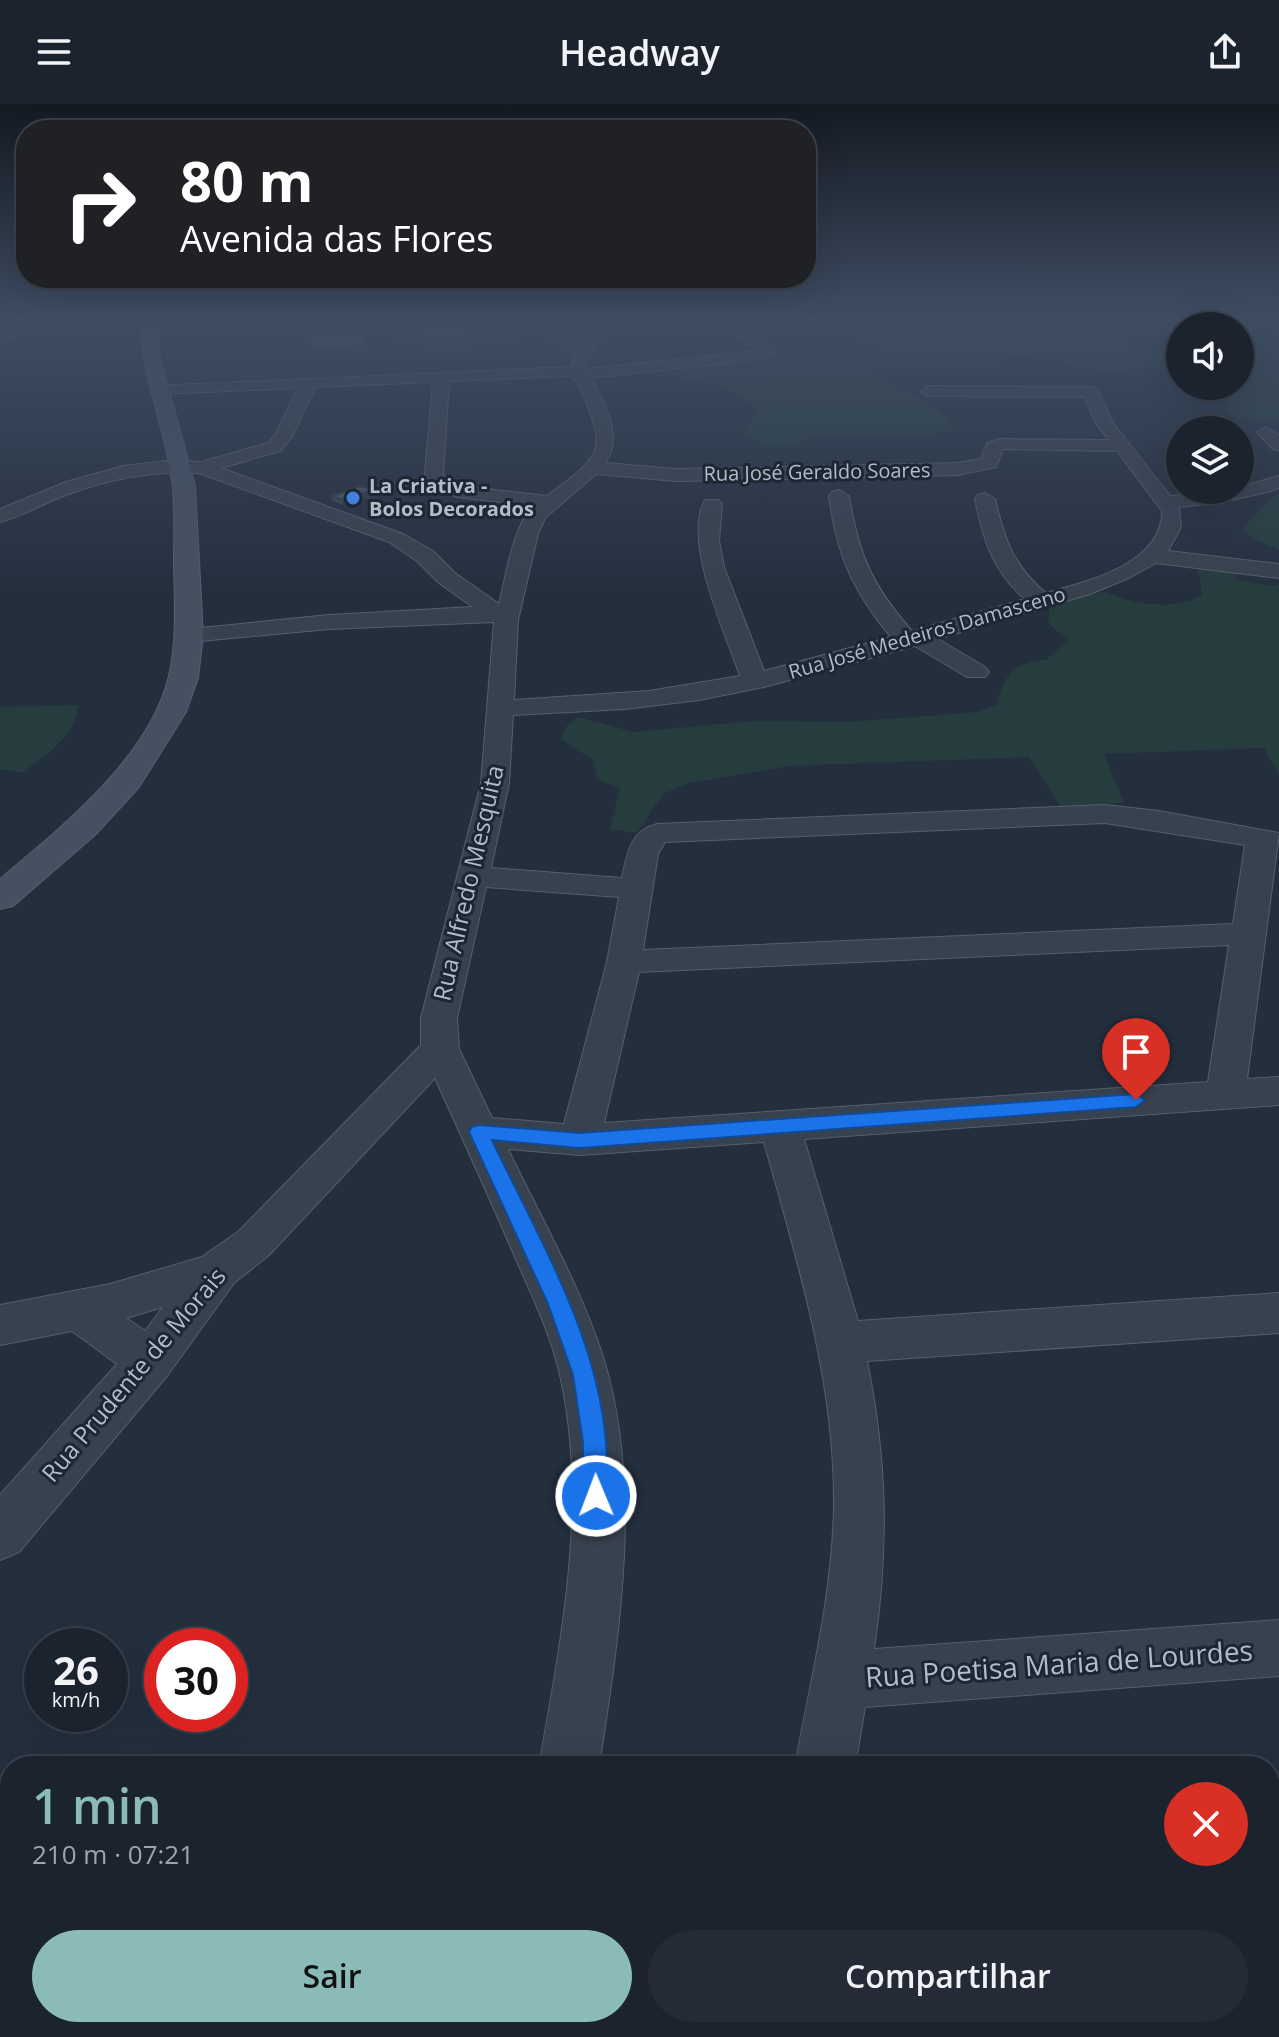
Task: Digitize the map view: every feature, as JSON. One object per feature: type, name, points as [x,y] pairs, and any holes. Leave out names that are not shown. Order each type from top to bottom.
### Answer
[{"type":"main road","points":[[0,898],[84,827],[135,769],[171,712],[183,678],[189,635],[189,473],[163,410]]},
{"type":"street","points":[[189,473],[274,447],[283,437],[296,410]]},
{"type":"street","points":[[439,410],[434,474],[438,483],[457,491],[549,502],[592,468],[604,452],[605,441],[597,410]]},
{"type":"street","points":[[1085,410],[1095,411],[1166,502]]},
{"type":"street","name":"Rua José Geraldo Soares","points":[[592,468],[676,475],[958,469],[989,463],[993,447],[1000,444],[1123,446]]},
{"type":"street","points":[[0,516],[102,475],[227,475],[396,538],[425,556],[447,578],[500,617]]},
{"type":"street","points":[[1254,488],[1279,482]]},
{"type":"street","points":[[839,496],[856,574],[870,599],[912,638],[976,672]]},
{"type":"street","points":[[985,499],[997,553],[1014,580],[1041,601]]},
{"type":"street","name":"Rua Alfredo Mesquita","points":[[440,1049],[439,1018],[445,984],[495,783],[500,708],[500,617],[536,515],[549,502]]},
{"type":"street","points":[[712,504],[709,541],[713,567],[755,682]]},
{"type":"street","name":"Rua José Medeiros Damasceno","points":[[500,708],[584,706],[755,682],[1041,601],[1114,577],[1152,556],[1165,542],[1174,524],[1167,504]]},
{"type":"street","points":[[1152,556],[1279,571]]},
{"type":"street","points":[[189,635],[329,622],[500,617]]},
{"type":"street","points":[[580,1140],[624,962],[635,889],[647,841],[666,831],[1105,814],[1159,820],[1270,840],[1246,934],[1226,1094]]},
{"type":"street","points":[[473,876],[635,889]]},
{"type":"street","points":[[624,962],[1246,934]]},
{"type":"street","points":[[440,1049],[559,1304],[584,1375],[595,1442],[596,1549],[581,1695],[571,1756]]},
{"type":"street","name":"Rua Prudente de Morais","points":[[0,1534],[150,1361],[218,1270],[254,1243],[440,1049]]},
{"type":"street","points":[[479,1132],[580,1140],[1279,1091]]},
{"type":"street","points":[[779,1124],[842,1342],[853,1416],[860,1503],[854,1582],[827,1756]]},
{"type":"street","points":[[0,1325],[81,1312],[164,1290],[218,1270]]},
{"type":"street","points":[[81,1312],[150,1361]]},
{"type":"street","points":[[842,1342],[1279,1313]]},
{"type":"street","name":"Rua Poetisa Maria de Lourdes","points":[[838,1680],[1279,1648]]},
{"type":"green space","points":[[758,410],[936,410],[953,430],[922,437],[811,436],[787,447],[766,444],[741,432],[760,412]]},
{"type":"green space","points":[[1228,410],[1279,410],[1279,420],[1236,416]]},
{"type":"green space","points":[[1279,493],[1279,550],[1254,539],[1243,529]]},
{"type":"green space","points":[[1197,565],[1237,568],[1235,579],[1274,586],[1279,584],[1279,776],[1264,748],[1104,754],[1124,803],[1061,807],[1029,757],[789,766],[689,783],[663,794],[637,833],[610,829],[620,788],[597,779],[593,760],[560,739],[566,727],[578,717],[633,732],[753,721],[848,722],[978,712],[997,705],[1003,685],[1018,667],[1046,660],[1068,640],[1048,623],[1050,603],[1104,592],[1135,602],[1164,605],[1191,601],[1202,594]]},
{"type":"green space","points":[[78,705],[76,716],[65,736],[49,753],[21,773],[0,769],[0,707]]},
{"type":"building","points":[[361,486],[372,490],[342,500],[331,496]]},
{"type":"place","name":"La Criativa - Bolos Decorados","points":[[353,498]]},
{"type":"route","points":[[596,1496],[595,1442],[584,1375],[559,1304],[479,1132],[580,1140],[1136,1100]]}]
